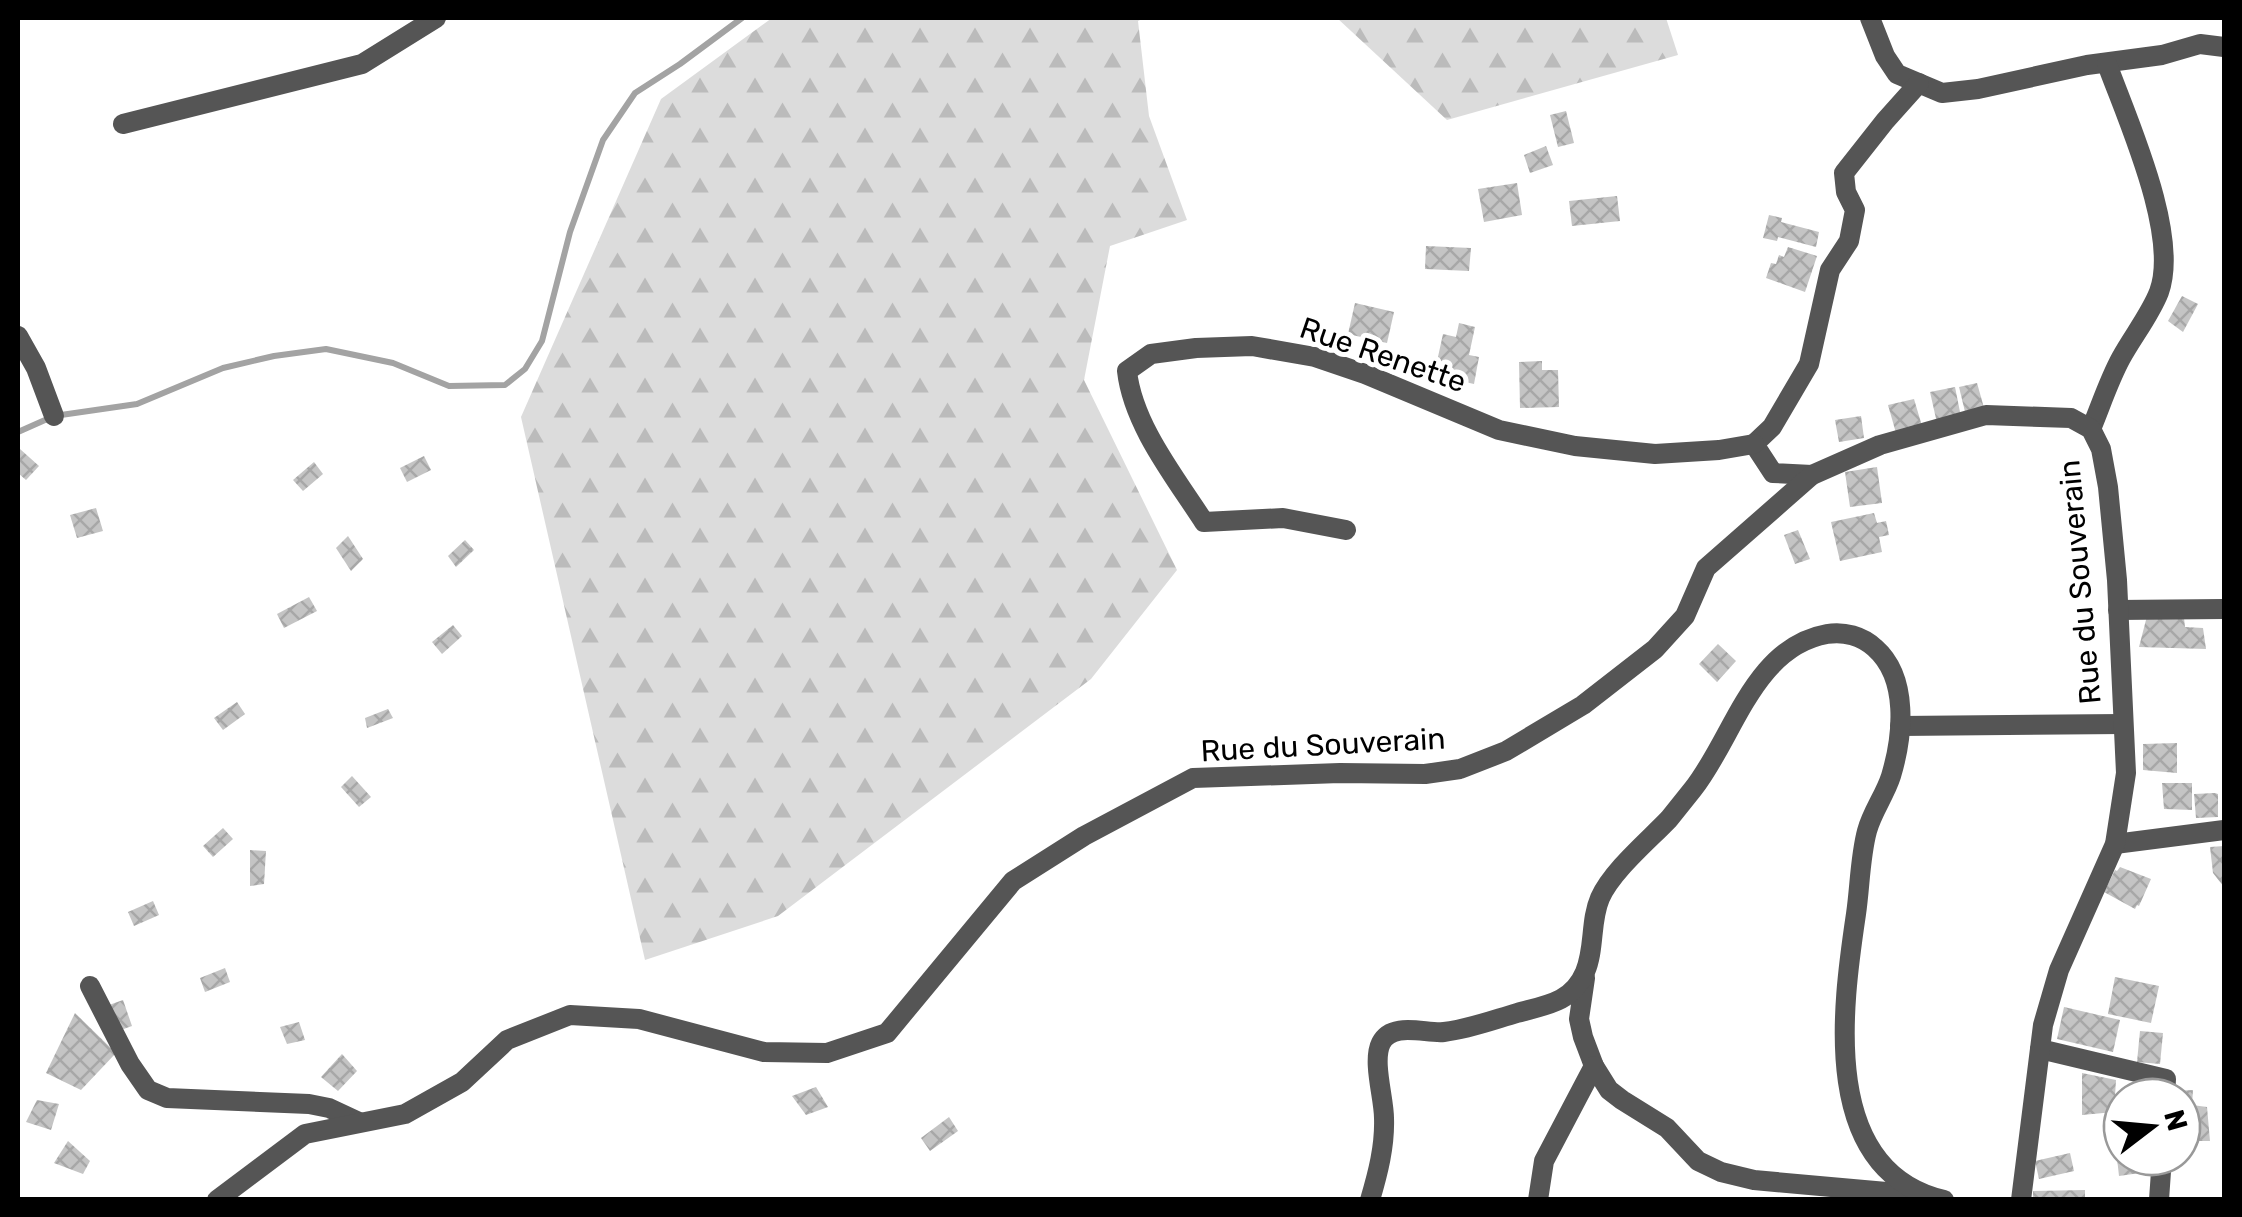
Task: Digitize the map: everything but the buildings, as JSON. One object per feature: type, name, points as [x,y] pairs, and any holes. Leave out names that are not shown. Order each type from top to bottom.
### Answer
[{"type":"street","points":[[123,124],[362,64],[436,18]]},
{"type":"street","points":[[1870,18],[1897,74],[1942,94],[2200,44],[2224,47]]},
{"type":"street","points":[[2091,429],[2119,361],[2160,290],[2164,252],[2146,169],[2107,64]]},
{"type":"street","points":[[1812,474],[1773,474],[1754,444],[1772,427],[1809,364],[1827,280],[1848,240],[1855,210],[1846,192],[1844,173],[1919,83]]},
{"type":"street","points":[[18,336],[36,368],[54,416]]},
{"type":"street","name":"Rue Renette","points":[[1346,530],[1283,518],[1204,522],[1144,426],[1130,392],[1127,372],[1151,354],[1252,346],[1316,357],[1499,430],[1575,446],[1655,454],[1754,444]]},
{"type":"street","name":"Rue du Souverain","points":[[223,1195],[306,1134],[405,1114],[462,1082],[507,1040],[570,1014],[639,1019],[764,1052],[827,1053],[887,1034],[1013,881],[1084,836],[1193,778],[1425,774],[1460,769],[1506,751],[1583,705],[1655,649],[1685,616],[1706,568],[1812,474],[1880,445],[1986,415],[2072,418],[2091,429],[2102,449],[2118,610],[2126,773],[2115,844],[2059,970],[2043,1025],[2021,1200]]},
{"type":"street","points":[[2118,610],[2224,608]]},
{"type":"street","points":[[1836,632],[1871,643],[1886,658],[1897,680],[1900,726],[1891,775],[1867,831],[1847,975],[1844,1058],[1867,1147],[1884,1168],[1934,1197],[1754,1180],[1698,1162],[1667,1128],[1610,1090],[1594,1066],[1579,1019],[1600,898],[1632,855],[1672,816],[1704,775],[1758,682],[1796,646],[1812,637],[1836,632]]},
{"type":"street","points":[[1900,726],[2122,724]]},
{"type":"street","points":[[2115,844],[2224,830]]},
{"type":"street","points":[[1370,1200],[1381,1163],[1384,1120],[1378,1062],[1384,1038],[1405,1030],[1441,1032],[1470,1027],[1559,1000],[1577,988],[1586,971]]},
{"type":"street","points":[[90,986],[130,1064],[148,1090],[167,1098],[309,1104],[329,1108],[359,1122]]},
{"type":"street","points":[[2040,1050],[2157,1077]]},
{"type":"street","points":[[1538,1200],[1544,1161],[1594,1066]]},
{"type":"street","points":[[223,1195],[250,1200]]},
{"type":"green space","points":[[772,18],[1144,18],[1138,21],[1149,116],[1187,220],[1110,246],[1084,380],[1177,570],[1091,679],[778,916],[645,960],[521,417],[661,99]]},
{"type":"green space","points":[[1337,18],[1666,18],[1678,55],[1447,120]]},
{"type":"waterway","points":[[18,432],[54,416],[137,404],[223,368],[326,349],[393,363],[449,386],[505,385],[525,369],[542,341],[570,232],[603,140],[635,93],[742,18]]}]
